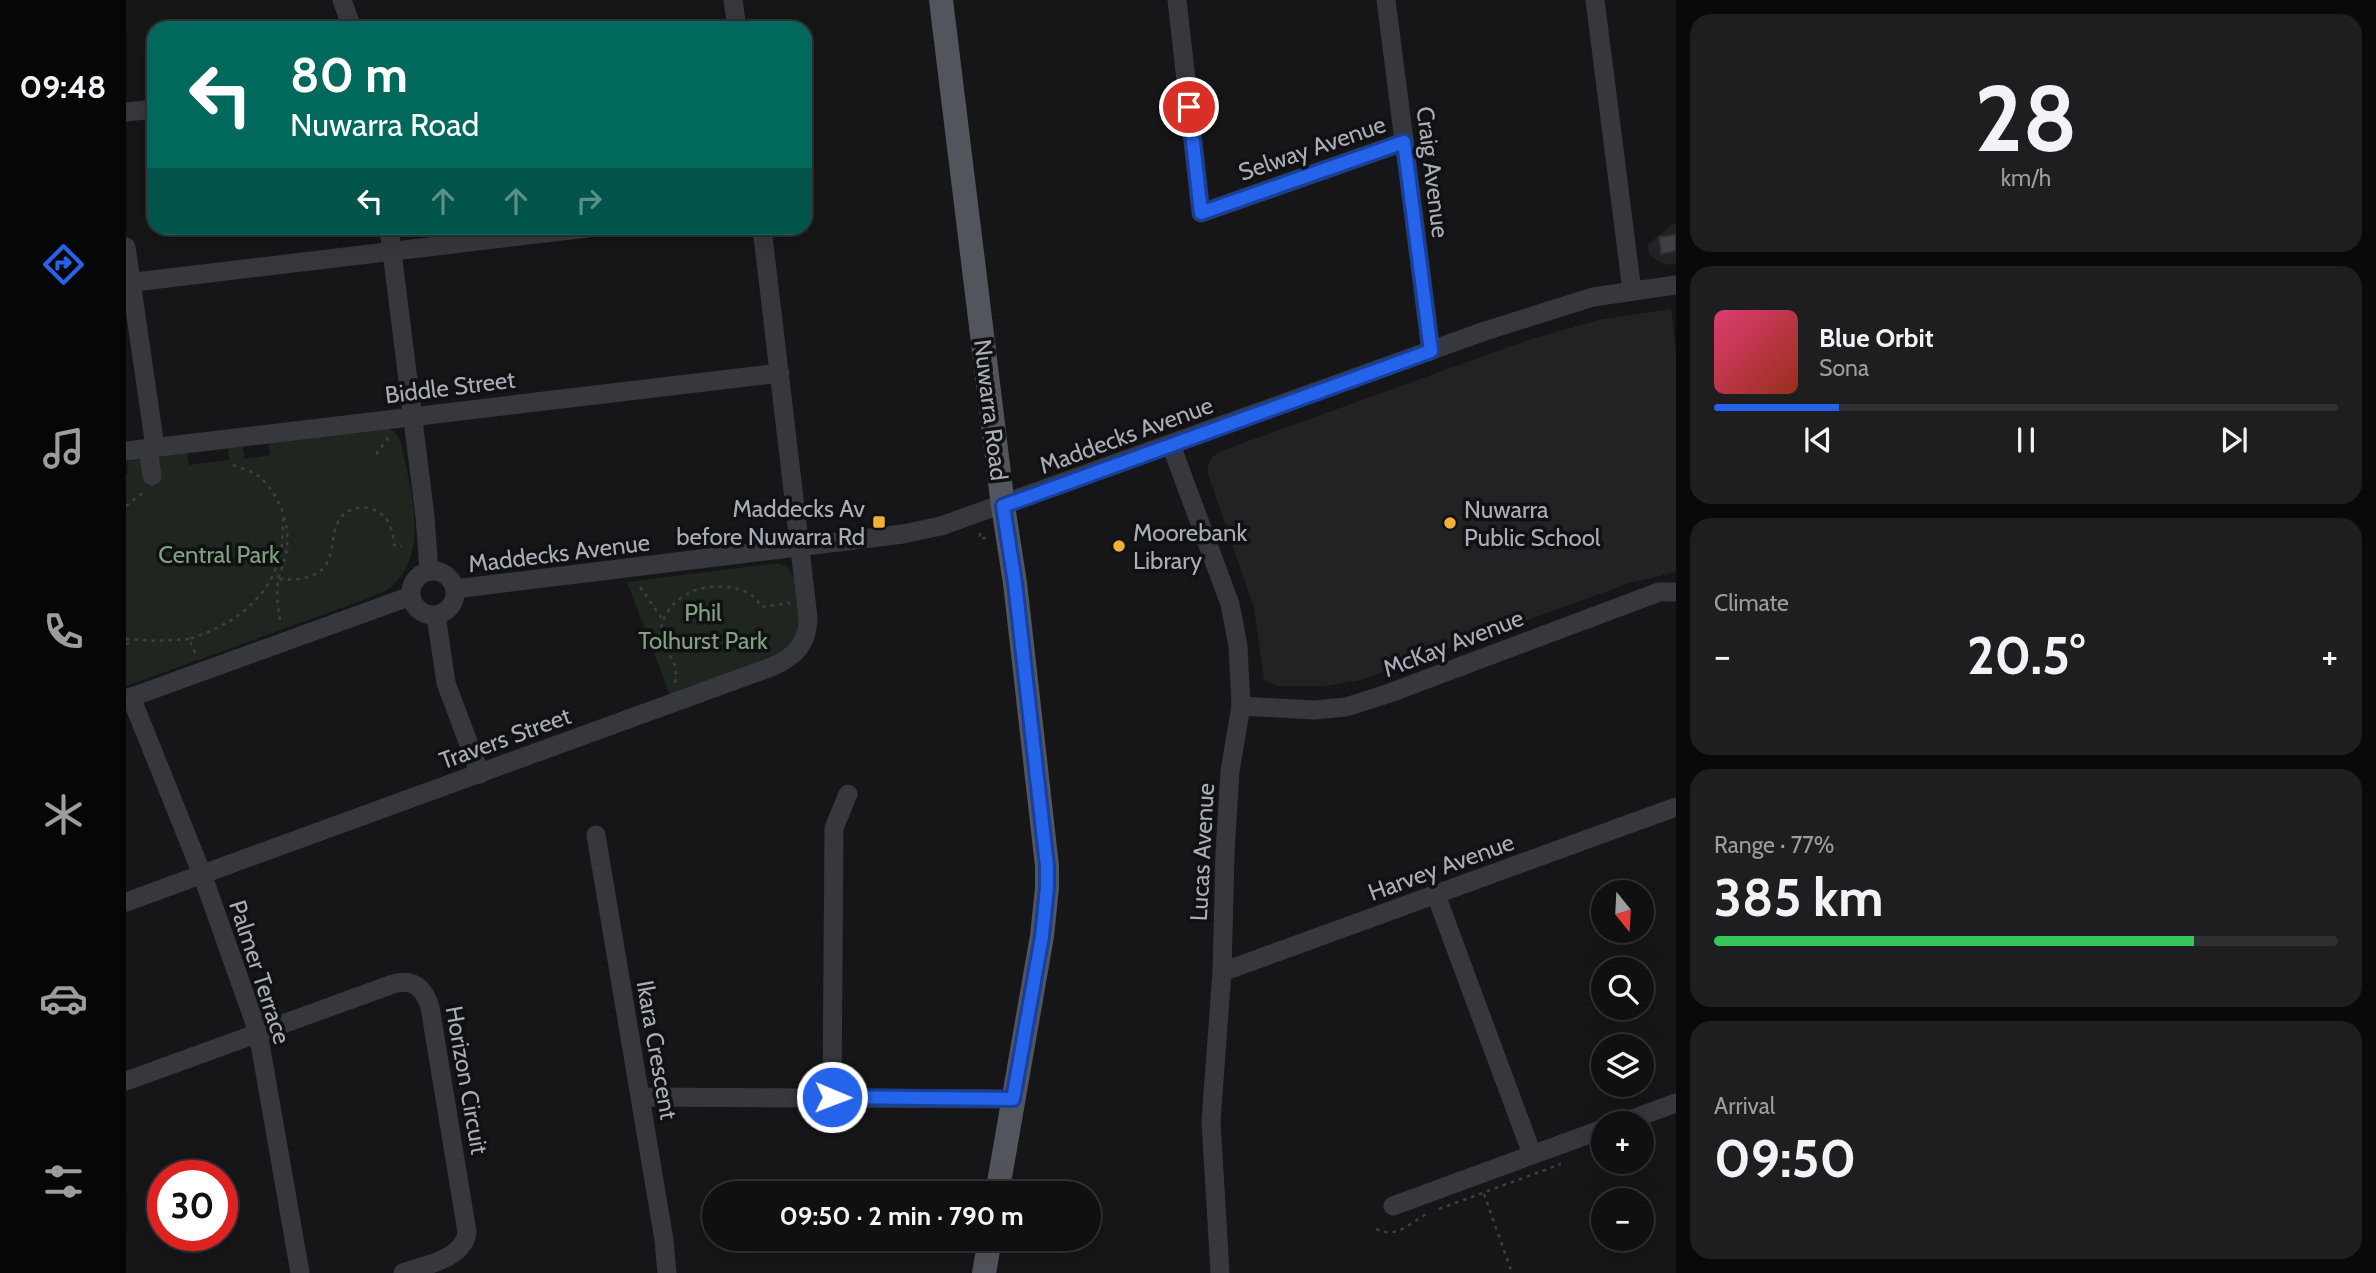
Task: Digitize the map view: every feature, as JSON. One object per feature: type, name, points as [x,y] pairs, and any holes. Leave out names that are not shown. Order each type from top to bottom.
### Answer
[{"type":"main road","name":"Nuwarra Road","points":[[940,0],[1015,583],[1047,866],[1042,936],[999,1181]]},
{"type":"main road","points":[[984,1273],[987,1251]]},
{"type":"street","points":[[342,0],[350,21]]},
{"type":"street","points":[[733,0],[736,21]]},
{"type":"street","name":"Selway Avenue","points":[[1177,0],[1201,213],[1404,142]]},
{"type":"street","name":"Craig Avenue","points":[[1386,0],[1431,351]]},
{"type":"street","points":[[1595,0],[1632,291]]},
{"type":"street","points":[[126,112],[147,110]]},
{"type":"street","points":[[391,235],[425,516],[429,571]]},
{"type":"street","points":[[129,282],[529,235]]},
{"type":"street","name":"Travers Street","points":[[126,902],[786,661],[805,641],[808,629],[763,235]]},
{"type":"street","points":[[126,247],[152,448],[152,475]]},
{"type":"street","name":"Maddecks Avenue","points":[[455,589],[922,531],[1003,506],[1554,308],[1593,297],[1676,285]]},
{"type":"street","name":"Biddle Street","points":[[126,451],[780,373]]},
{"type":"street","name":"Lucas Avenue","points":[[1171,445],[1230,604],[1238,646],[1241,706],[1230,771],[1222,972],[1211,1121],[1220,1273]]},
{"type":"street","points":[[429,571],[448,576],[455,589],[448,609],[436,615],[422,612],[411,596],[416,578],[429,571]]},
{"type":"street","name":"McKay Avenue","points":[[1241,706],[1314,710],[1346,707],[1659,592],[1676,592]]},
{"type":"street","points":[[129,698],[411,596]]},
{"type":"street","points":[[436,615],[446,683],[480,774]]},
{"type":"street","name":"Palmer Terrace","points":[[129,698],[202,874],[258,1032],[300,1273]]},
{"type":"street","points":[[832,1097],[834,828],[848,794]]},
{"type":"street","name":"Harvey Avenue","points":[[1222,972],[1676,807]]},
{"type":"street","name":"Ikara Crescent","points":[[596,835],[664,1240],[667,1273]]},
{"type":"street","points":[[1436,895],[1532,1154]]},
{"type":"street","name":"Horizon Circuit","points":[[258,1032],[400,982],[413,983],[424,992],[432,1015],[467,1232],[464,1243],[455,1253],[403,1273]]},
{"type":"street","points":[[126,1081],[258,1032]]},
{"type":"street","points":[[640,1097],[1013,1099]]},
{"type":"street","points":[[1654,1111],[1676,1103]]},
{"type":"street","points":[[1393,1206],[1591,1133]]},
{"type":"path","points":[[376,454],[390,436]]},
{"type":"path","points":[[233,465],[255,474],[265,483],[284,517],[287,546],[278,579],[280,620]]},
{"type":"path","points":[[278,579],[294,580],[312,576],[322,570],[329,561],[337,524],[351,509],[367,506],[380,512],[389,522],[394,545],[402,546]]},
{"type":"path","points":[[126,639],[190,639],[211,632],[251,606],[275,570],[281,549],[284,517]]},
{"type":"path","points":[[978,546],[980,533]]},
{"type":"path","points":[[980,539],[989,537]]},
{"type":"path","points":[[639,587],[663,620]]},
{"type":"path","points":[[674,688],[676,666],[660,640],[663,620],[670,608],[689,592],[709,588],[741,589],[751,593],[761,607],[783,604]]},
{"type":"path","points":[[190,639],[195,653]]},
{"type":"path","points":[[126,644],[137,640]]},
{"type":"path","points":[[1376,1229],[1384,1233],[1405,1229],[1426,1214],[1570,1161]]},
{"type":"path","points":[[1483,1193],[1512,1273]]},
{"type":"shaded area","points":[[1676,222],[1676,263],[1668,265],[1650,255],[1647,245]]},
{"type":"shaded area","name":"Nuwarra Public School","points":[[1671,309],[1676,351],[1676,572],[1630,583],[1361,680],[1325,686],[1278,686],[1264,680],[1254,608],[1208,474],[1212,457],[1221,451],[1528,340],[1603,319]]},
{"type":"green space","name":"Central Park","points":[[383,426],[394,431],[401,442],[414,518],[411,555],[404,572],[391,587],[366,599],[126,686],[127,461],[187,453],[189,465],[229,460],[228,447],[242,445],[245,459],[270,455],[268,442]]},
{"type":"green space","name":"Phil Tolhurst Park","points":[[780,564],[788,568],[794,577],[799,615],[796,635],[788,648],[670,695],[627,582]]},
{"type":"building","points":[[1676,235],[1676,251],[1661,254],[1659,237]]},
{"type":"place","name":"Maddecks Av before Nuwarra Rd","points":[[879,522]]},
{"type":"place","name":"Nuwarra Public School","points":[[1450,523]]},
{"type":"place","name":"Moorebank Library","points":[[1119,546]]},
{"type":"route","points":[[832,1097],[1013,1099],[1042,936],[1047,866],[1015,583],[1003,506],[1431,351],[1404,142],[1201,213],[1189,107]]}]
